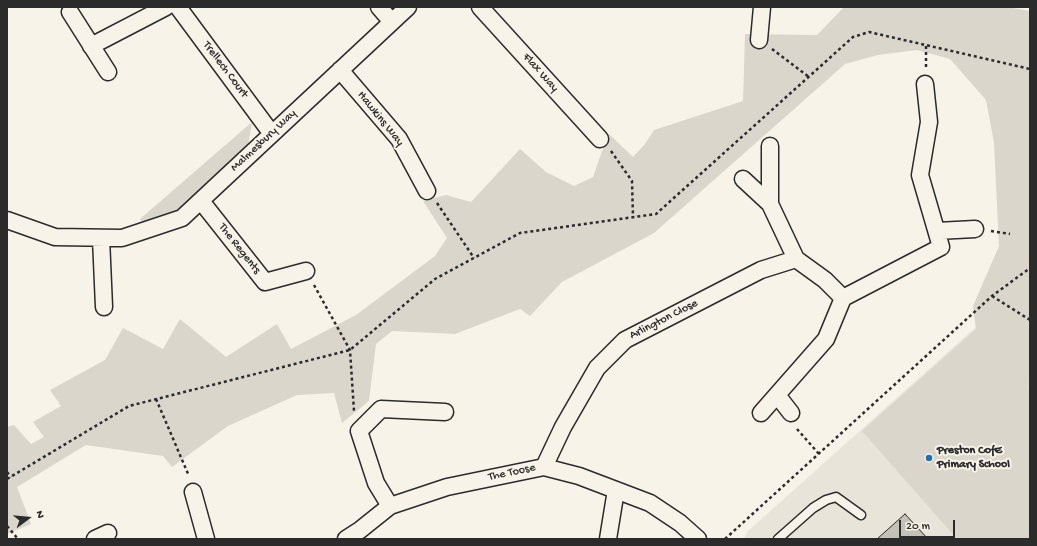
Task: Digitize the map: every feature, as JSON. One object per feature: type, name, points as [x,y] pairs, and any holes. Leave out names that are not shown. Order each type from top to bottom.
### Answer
[{"type":"street","points":[[91,46],[166,7]]},
{"type":"street","name":"Trellech Court","points":[[178,7],[272,134]]},
{"type":"street","points":[[380,7],[392,22]]},
{"type":"street","name":"Malmesbury Way","points":[[7,220],[55,237],[122,238],[182,218],[408,7]]},
{"type":"street","name":"Flax Way","points":[[480,7],[600,139]]},
{"type":"street","points":[[759,40],[762,7]]},
{"type":"street","points":[[70,12],[108,72]]},
{"type":"street","name":"Hawkins Way","points":[[340,70],[399,139],[427,191]]},
{"type":"street","points":[[761,413],[826,339],[843,298],[941,247],[920,175],[929,122],[925,84]]},
{"type":"street","points":[[770,146],[770,204]]},
{"type":"street","points":[[743,179],[770,204],[796,259],[825,280],[843,298]]},
{"type":"street","name":"The Regents","points":[[201,200],[265,282],[306,271]]},
{"type":"street","points":[[937,231],[974,229]]},
{"type":"street","points":[[101,238],[104,307]]},
{"type":"street","name":"Arlington Close","points":[[544,467],[563,427],[597,368],[625,340],[761,270],[796,259]]},
{"type":"street","points":[[777,395],[791,413]]},
{"type":"street","points":[[390,506],[376,483],[359,431],[381,409],[445,412]]},
{"type":"street","name":"The Toose","points":[[346,539],[360,530],[390,506],[447,487],[544,467],[572,474],[650,503],[680,523],[698,539]]},
{"type":"street","points":[[608,539],[616,490]]},
{"type":"street","points":[[193,492],[206,539]]},
{"type":"lane","points":[[778,539],[813,508],[826,500],[836,497],[861,515]]},
{"type":"path","points":[[7,479],[129,406],[350,350],[435,279],[520,233],[656,214],[853,37],[869,32],[1030,69]]},
{"type":"path","points":[[759,40],[809,77]]},
{"type":"path","points":[[925,84],[926,45]]},
{"type":"path","points":[[600,139],[608,147],[632,181],[633,217]]},
{"type":"path","points":[[427,191],[432,196],[474,258]]},
{"type":"path","points":[[725,539],[992,296],[1030,268]]},
{"type":"path","points":[[306,271],[350,350],[355,417],[359,431]]},
{"type":"path","points":[[992,296],[1030,320]]},
{"type":"path","points":[[156,399],[192,484],[193,492]]},
{"type":"path","points":[[791,413],[788,419],[819,454]]},
{"type":"path","points":[[7,472],[11,477]]},
{"type":"path","points":[[7,526],[18,539]]},
{"type":"shaded area","points":[[844,7],[1008,7],[1030,11],[1030,389],[1023,382],[1030,390],[1030,539],[957,539],[862,431],[976,329],[973,306],[999,246],[994,143],[986,100],[950,59],[917,50],[878,55],[845,64],[654,233],[562,282],[530,316],[520,309],[455,334],[392,331],[376,344],[369,401],[342,423],[334,393],[297,395],[228,426],[172,467],[163,456],[86,445],[17,487],[31,524],[7,534],[7,427],[14,425],[31,444],[44,437],[33,422],[61,406],[50,390],[105,360],[123,328],[163,349],[180,319],[226,357],[277,324],[291,349],[356,315],[435,256],[447,238],[423,201],[446,195],[471,202],[520,149],[546,172],[574,186],[593,177],[609,134],[633,157],[645,144],[654,130],[743,101],[745,34],[817,35]]},
{"type":"shaded area","points":[[252,122],[248,146],[212,185],[177,210],[142,222],[140,219]]},
{"type":"shaded area","name":"Preston CofE Primary School","points":[[977,326],[1030,386],[1030,539],[744,539],[748,531]]},
{"type":"building","points":[[905,514],[928,539],[877,539]]},
{"type":"place","name":"Preston CofE Primary School","points":[[929,458]]}]
